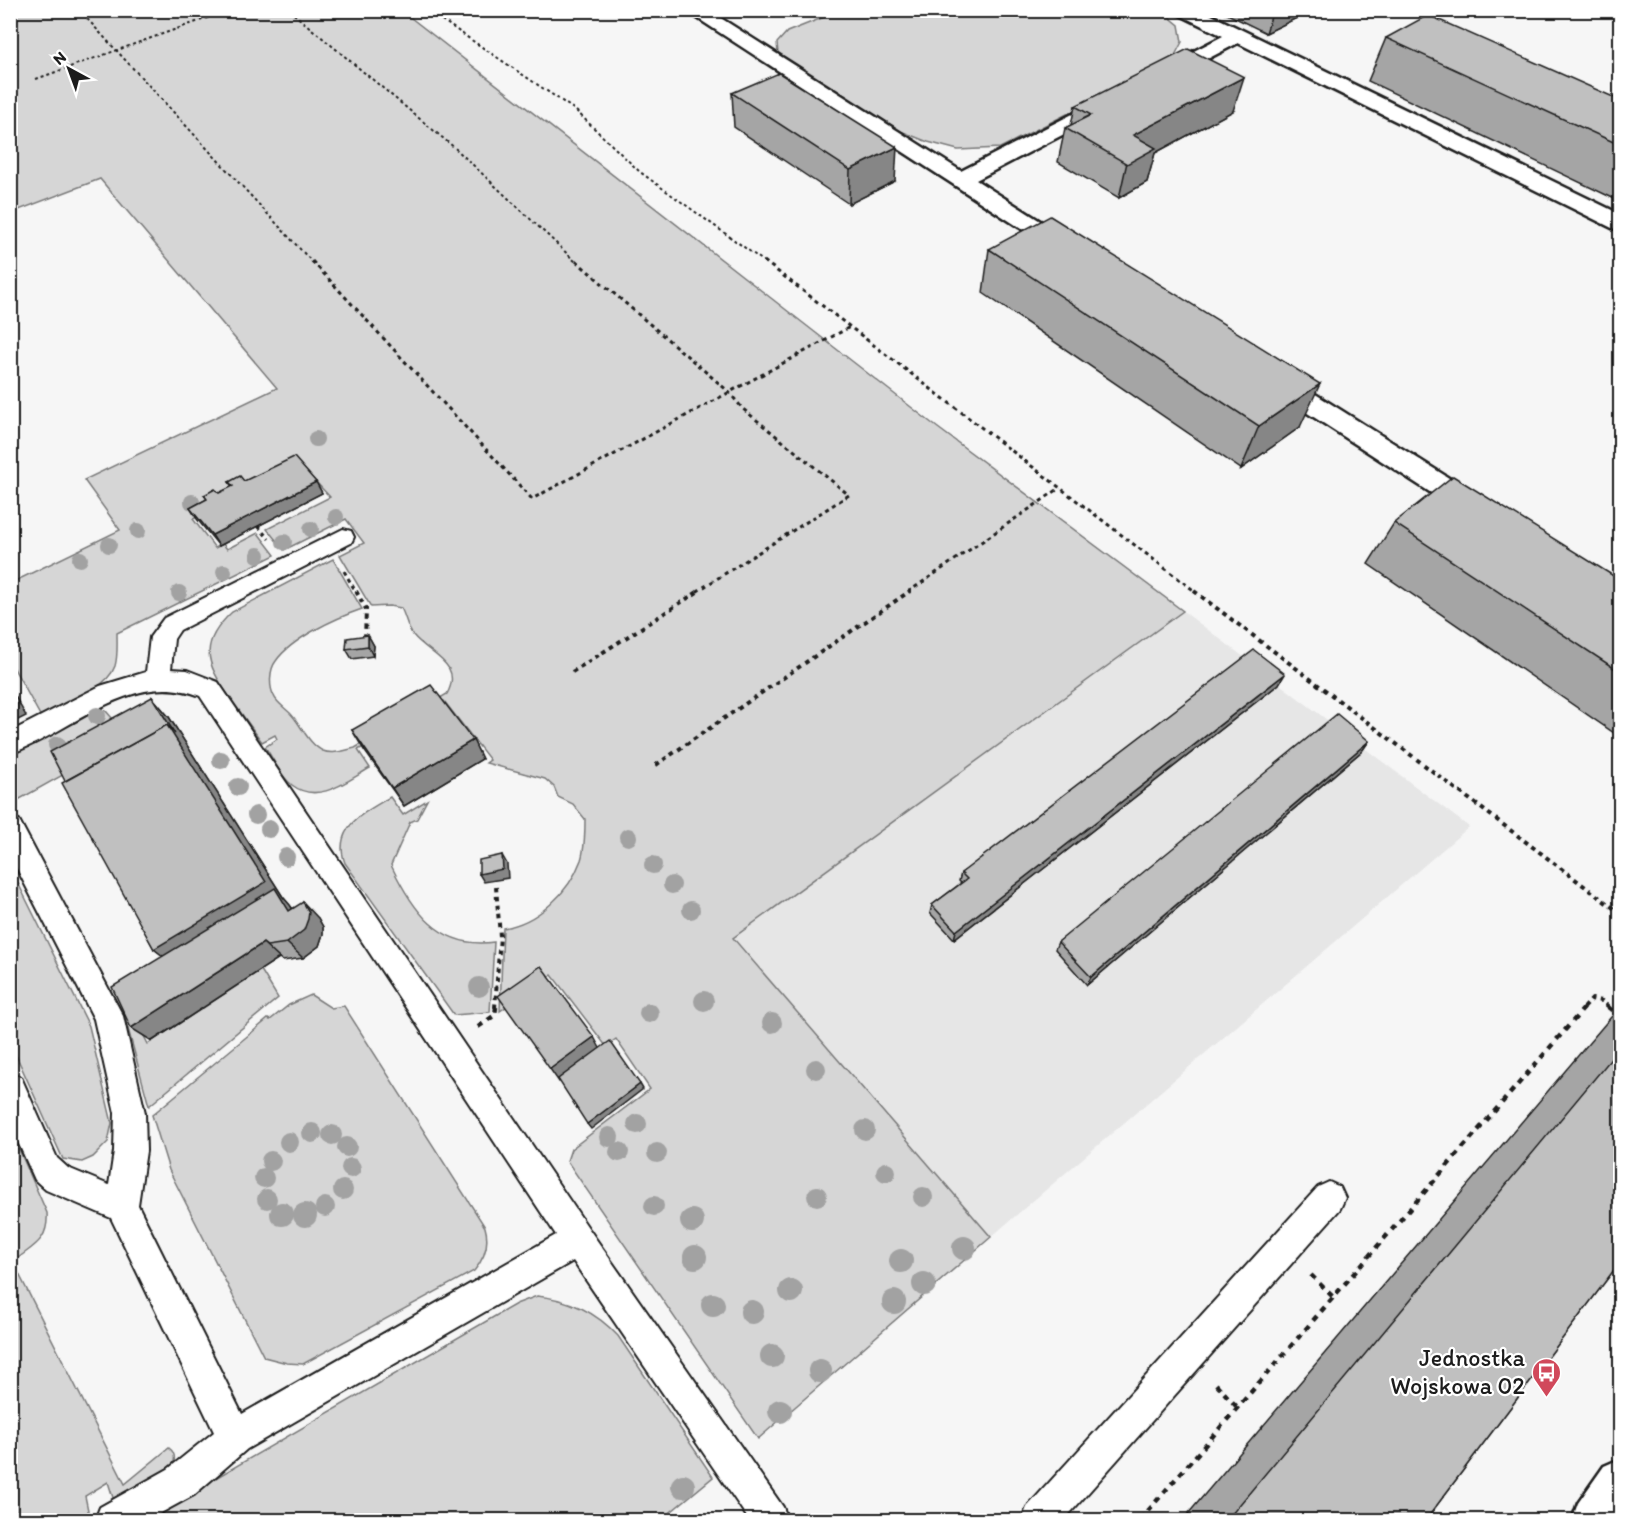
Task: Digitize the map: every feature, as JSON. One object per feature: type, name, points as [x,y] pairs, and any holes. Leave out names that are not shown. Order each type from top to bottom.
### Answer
[{"type":"street","points":[[694,10],[1090,263]]},
{"type":"street","points":[[1185,10],[1620,223]]},
{"type":"street","points":[[1145,84],[1238,36]]},
{"type":"street","points":[[960,180],[1125,95]]},
{"type":"street","points":[[1250,365],[1500,524]]},
{"type":"street","points":[[1595,1521],[1620,1482]]},
{"type":"lane","points":[[158,677],[162,637],[172,624],[336,541]]},
{"type":"lane","points":[[10,744],[133,683],[158,677],[177,677],[197,682],[209,689],[578,1240],[770,1521]]},
{"type":"lane","points":[[10,828],[108,1016],[130,1113],[130,1151],[122,1207],[236,1437]]},
{"type":"lane","points":[[10,1088],[46,1169],[57,1179],[122,1207]]},
{"type":"lane","points":[[1040,1521],[1329,1198]]},
{"type":"lane","points":[[113,1521],[181,1482],[236,1437],[578,1240]]},
{"type":"path","points":[[79,10],[532,499],[850,327]]},
{"type":"path","points":[[36,79],[230,10]]},
{"type":"path","points":[[290,10],[456,150],[558,246],[728,392],[743,409],[849,495],[573,672]]},
{"type":"path","points":[[427,10],[574,110],[640,172],[759,257],[1620,913]]},
{"type":"path","points":[[657,765],[1060,488]]},
{"type":"path","points":[[336,541],[366,609],[365,642]]},
{"type":"path","points":[[449,1048],[495,1016],[500,936],[496,887]]},
{"type":"path","points":[[1140,1521],[1592,999],[1602,1001],[1620,1017]]},
{"type":"shaded area","points":[[842,10],[1162,11],[1179,25],[1182,42],[1172,61],[1000,148],[958,150],[928,142],[893,128],[778,53],[777,43],[787,32]]},
{"type":"shaded area","points":[[11,11],[402,11],[938,428],[1183,611],[733,938],[991,1237],[758,1439],[567,1161],[571,1149],[650,1089],[616,1039],[606,1046],[552,975],[500,1011],[503,928],[528,920],[539,913],[569,884],[581,860],[585,819],[573,804],[558,797],[554,787],[545,779],[486,763],[490,760],[444,701],[358,750],[370,768],[332,789],[312,793],[302,791],[284,777],[265,747],[277,739],[275,735],[262,742],[215,673],[209,653],[210,643],[221,623],[232,612],[333,559],[362,609],[328,623],[293,644],[276,661],[270,678],[275,698],[290,713],[309,739],[318,748],[327,752],[355,748],[447,694],[451,683],[448,667],[413,635],[401,608],[371,607],[340,555],[364,543],[346,519],[284,550],[267,529],[330,497],[301,466],[193,519],[215,548],[223,544],[227,549],[258,533],[275,555],[117,633],[115,666],[103,683],[94,690],[41,717],[11,663],[11,583],[120,530],[84,480],[277,388],[100,179],[11,213]]},
{"type":"shaded area","points":[[1183,611],[1469,827],[991,1237],[733,938]]},
{"type":"shaded area","points":[[93,711],[106,711],[113,719],[70,771],[11,804],[11,753]]},
{"type":"shaded area","points":[[390,797],[403,815],[427,800],[417,819],[410,822],[391,865],[418,911],[443,933],[458,940],[475,943],[494,942],[490,1012],[454,1015],[345,863],[342,850],[343,840],[353,822]]},
{"type":"shaded area","points":[[10,867],[89,1026],[112,1123],[108,1142],[93,1157],[82,1162],[63,1159],[11,1044]]},
{"type":"shaded area","points":[[261,970],[278,998],[149,1106],[124,1014],[129,1007],[148,1044]]},
{"type":"shaded area","points":[[311,995],[331,1008],[344,1006],[485,1227],[487,1245],[484,1256],[474,1271],[303,1364],[287,1363],[264,1357],[169,1170],[152,1115],[268,1019],[270,1020],[289,1005]]},
{"type":"shaded area","points":[[10,1129],[47,1213],[47,1223],[42,1237],[13,1262],[125,1484],[169,1448],[174,1455],[170,1469],[114,1501],[108,1482],[85,1496],[89,1515],[79,1520],[11,1520]]},
{"type":"shaded area","points":[[537,1296],[560,1300],[581,1308],[601,1320],[618,1336],[713,1477],[661,1520],[143,1520],[516,1304]]},
{"type":"building","points":[[1428,15],[1620,100],[1620,145],[1386,38]]},
{"type":"building","points":[[1188,49],[1244,77],[1133,135],[1156,148],[1127,164],[1065,128],[1091,115],[1075,106]]},
{"type":"building","points":[[779,73],[897,147],[850,170],[732,93]]},
{"type":"building","points":[[1050,216],[1320,384],[1259,426],[989,249]]},
{"type":"building","points":[[294,457],[316,482],[212,535],[190,508],[207,499],[204,495],[215,489],[219,493],[233,486],[229,482],[240,476],[244,481]]},
{"type":"building","points":[[1453,476],[1620,580],[1620,672],[1394,523]]},
{"type":"building","points":[[368,635],[368,646],[346,649],[347,638]]},
{"type":"building","points":[[1254,650],[1285,674],[956,931],[932,905],[967,879],[961,873]]},
{"type":"building","points":[[431,685],[473,740],[392,788],[352,730]]},
{"type":"building","points":[[152,697],[175,734],[167,725],[65,781],[50,752]]},
{"type":"building","points":[[1337,714],[1369,741],[1091,977],[1058,942]]},
{"type":"building","points":[[167,725],[266,882],[154,949],[62,783]]},
{"type":"building","points":[[502,855],[503,869],[479,874],[479,860]]},
{"type":"building","points":[[275,888],[289,911],[303,902],[309,912],[304,930],[287,943],[267,946],[263,943],[131,1028],[112,987]]},
{"type":"building","points":[[541,966],[594,1037],[550,1069],[498,996]]},
{"type":"building","points":[[610,1041],[640,1084],[587,1124],[558,1079]]},
{"type":"building","points":[[1620,1048],[1620,1262],[1425,1521],[1226,1521]]},
{"type":"place","name":"Jednostka Wojskowa 02","points":[[1546,1398]]}]
